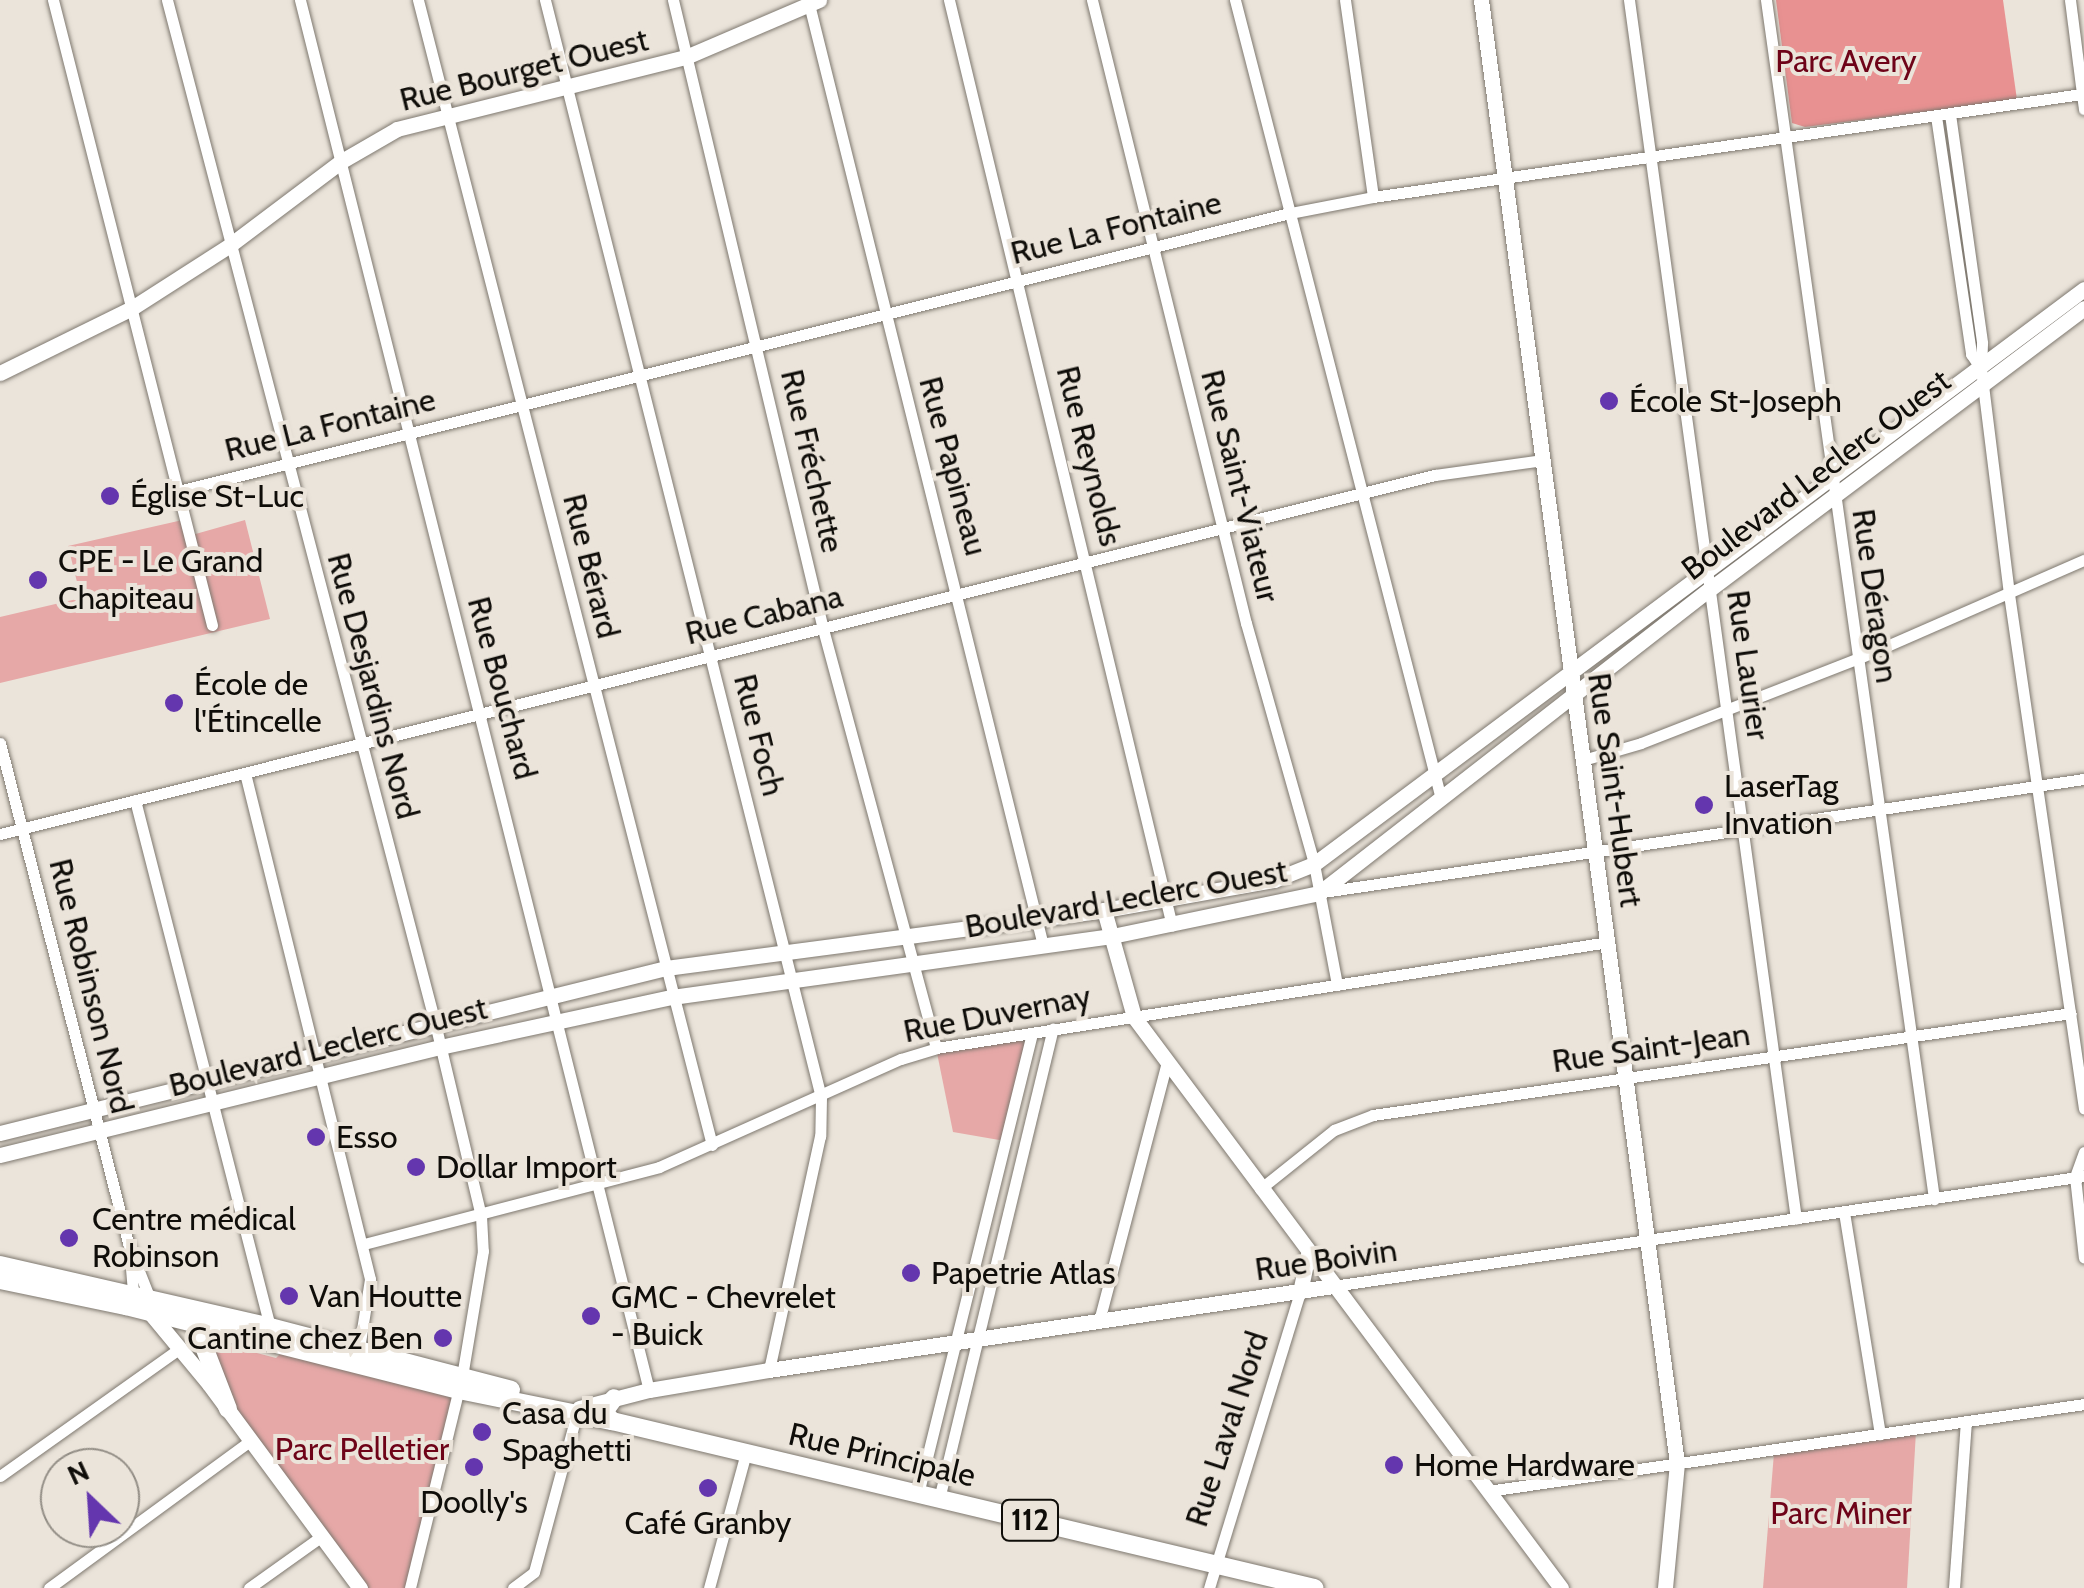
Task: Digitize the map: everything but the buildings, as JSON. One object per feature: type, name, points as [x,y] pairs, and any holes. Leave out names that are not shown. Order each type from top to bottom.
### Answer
[{"type":"main road","name":"Rue Principale","points":[[0,1265],[148,1305],[219,1330],[358,1357],[1314,1588]]},
{"type":"main road","name":"Rue Principale","points":[[0,1280],[270,1326],[358,1357]]},
{"type":"main road","points":[[219,1330],[200,1340],[228,1409]]},
{"type":"main road","points":[[612,1421],[604,1412],[614,1398]]},
{"type":"street","points":[[52,0],[212,625]]},
{"type":"street","name":"Rue Desjardins Nord","points":[[166,0],[435,1023],[481,1216],[484,1251],[460,1383],[410,1588]]},
{"type":"street","name":"Rue Bouchard","points":[[300,0],[407,434],[482,714],[648,1390]]},
{"type":"street","name":"Rue Bérard","points":[[418,0],[712,1145]]},
{"type":"street","name":"Rue Foch","points":[[545,0],[821,1096],[820,1136],[769,1370]]},
{"type":"street","name":"Rue Fréchette","points":[[673,0],[823,629],[936,1048]]},
{"type":"street","name":"Rue Reynolds","points":[[949,0],[1088,563],[1172,926]]},
{"type":"street","name":"Rue Saint-Viateur","points":[[1092,0],[1222,530],[1314,864],[1337,985]]},
{"type":"street","points":[[1235,0],[1440,799]]},
{"type":"street","points":[[1345,0],[1373,196]]},
{"type":"street","name":"Rue Saint-Hubert","points":[[1481,0],[1677,1462],[1665,1588]]},
{"type":"street","name":"Rue Laurier","points":[[1628,0],[1796,1220]]},
{"type":"street","name":"Rue Déragon","points":[[1766,0],[1934,1199]]},
{"type":"street","points":[[2070,0],[2084,108]]},
{"type":"street","name":"Rue Bourget Ouest","points":[[0,373],[132,308],[230,244],[340,162],[397,129],[686,57],[812,2]]},
{"type":"street","name":"Rue Papineau","points":[[812,2],[885,314],[1044,946]]},
{"type":"street","name":"Rue La Fontaine","points":[[178,491],[1290,213],[1373,196],[2082,94]]},
{"type":"street","points":[[1950,114],[1982,344],[1982,377],[2009,594],[2084,1110]]},
{"type":"street","points":[[1936,116],[1972,354],[1982,377]]},
{"type":"street","name":"Boulevard Leclerc Ouest","points":[[0,1155],[440,1047],[672,997],[1112,936],[1319,893],[1834,496],[2084,289]]},
{"type":"street","name":"Boulevard Leclerc Ouest","points":[[0,1133],[666,968],[1104,910],[1274,880],[1314,864],[1831,477],[2084,308]]},
{"type":"street","name":"Rue Cabana","points":[[0,834],[1435,475],[1543,460]]},
{"type":"street","points":[[1583,760],[1857,660],[2084,560]]},
{"type":"street","name":"Rue Robinson Nord","points":[[0,743],[128,1243],[148,1305]]},
{"type":"street","points":[[245,773],[364,1244],[370,1279],[358,1357]]},
{"type":"street","points":[[1319,893],[2084,779]]},
{"type":"street","points":[[136,800],[270,1326]]},
{"type":"street","points":[[1365,858],[1362,873],[1377,883]]},
{"type":"street","points":[[1104,910],[1134,1017],[1561,1588]]},
{"type":"street","name":"Rue Duvernay","points":[[364,1244],[659,1167],[901,1059],[936,1048],[1608,942]]},
{"type":"street","name":"Rue Saint-Jean","points":[[1260,1189],[1353,1120],[2071,1013]]},
{"type":"street","points":[[939,1499],[1054,1030]]},
{"type":"street","points":[[918,1494],[1032,1033]]},
{"type":"street","points":[[1099,1321],[1167,1062]]},
{"type":"street","points":[[1009,1126],[1029,1131]]},
{"type":"street","points":[[2084,1152],[2080,1177],[2084,1258]]},
{"type":"street","name":"Rue Boivin","points":[[577,1412],[648,1390],[769,1370],[2080,1177]]},
{"type":"street","points":[[995,1183],[1015,1188]]},
{"type":"street","points":[[1844,1212],[1880,1434]]},
{"type":"street","name":"Rue Laval Nord","points":[[1209,1588],[1213,1564],[1300,1292],[1308,1254]]},
{"type":"street","points":[[976,1256],[997,1260]]},
{"type":"street","points":[[148,1305],[209,1384]]},
{"type":"street","points":[[148,1305],[360,1588]]},
{"type":"street","points":[[0,1476],[180,1348]]},
{"type":"street","points":[[1488,1491],[2084,1404]]},
{"type":"street","points":[[513,1588],[534,1572],[577,1412]]},
{"type":"street","points":[[1954,1588],[1966,1421]]},
{"type":"street","points":[[935,1425],[956,1430]]},
{"type":"street","points":[[49,1588],[251,1440]]},
{"type":"street","points":[[709,1588],[746,1453]]},
{"type":"street","points":[[249,1588],[322,1536]]},
{"type":"green space","name":"Parc Avery","points":[[1776,0],[2003,0],[2017,100],[1805,127],[1792,123]]},
{"type":"green space","points":[[187,519],[192,535],[245,520],[270,619],[0,683],[0,617],[81,598],[68,546]]},
{"type":"green space","points":[[1032,1033],[1005,1141],[953,1132],[936,1048]]},
{"type":"green space","name":"Parc Pelletier","points":[[206,1340],[276,1358],[285,1349],[459,1390],[410,1588],[361,1588],[212,1380]]},
{"type":"green space","name":"Parc Miner","points":[[1916,1431],[1907,1588],[1763,1588],[1774,1453]]},
{"type":"place","name":"École St-Joseph","points":[[1609,401]]},
{"type":"place","name":"Église St-Luc","points":[[110,496]]},
{"type":"place","name":"CPE - Le Grand Chapiteau","points":[[38,580]]},
{"type":"place","name":"École de l'Étincelle","points":[[174,703]]},
{"type":"place","name":"LaserTag Invation","points":[[1704,805]]},
{"type":"place","name":"Esso","points":[[316,1137]]},
{"type":"place","name":"Dollar Import","points":[[416,1167]]},
{"type":"place","name":"Centre médical Robinson","points":[[69,1238]]},
{"type":"place","name":"Papetrie Atlas","points":[[911,1273]]},
{"type":"place","name":"Van Houtte","points":[[289,1296]]},
{"type":"place","name":"GMC - Chevrelet - Buick","points":[[591,1316]]},
{"type":"place","name":"Cantine chez Ben","points":[[443,1338]]},
{"type":"place","name":"Casa du Spaghetti","points":[[482,1432]]},
{"type":"place","name":"Home Hardware","points":[[1394,1465]]},
{"type":"place","name":"Doolly's","points":[[474,1467]]},
{"type":"place","name":"Café Granby","points":[[708,1488]]}]
